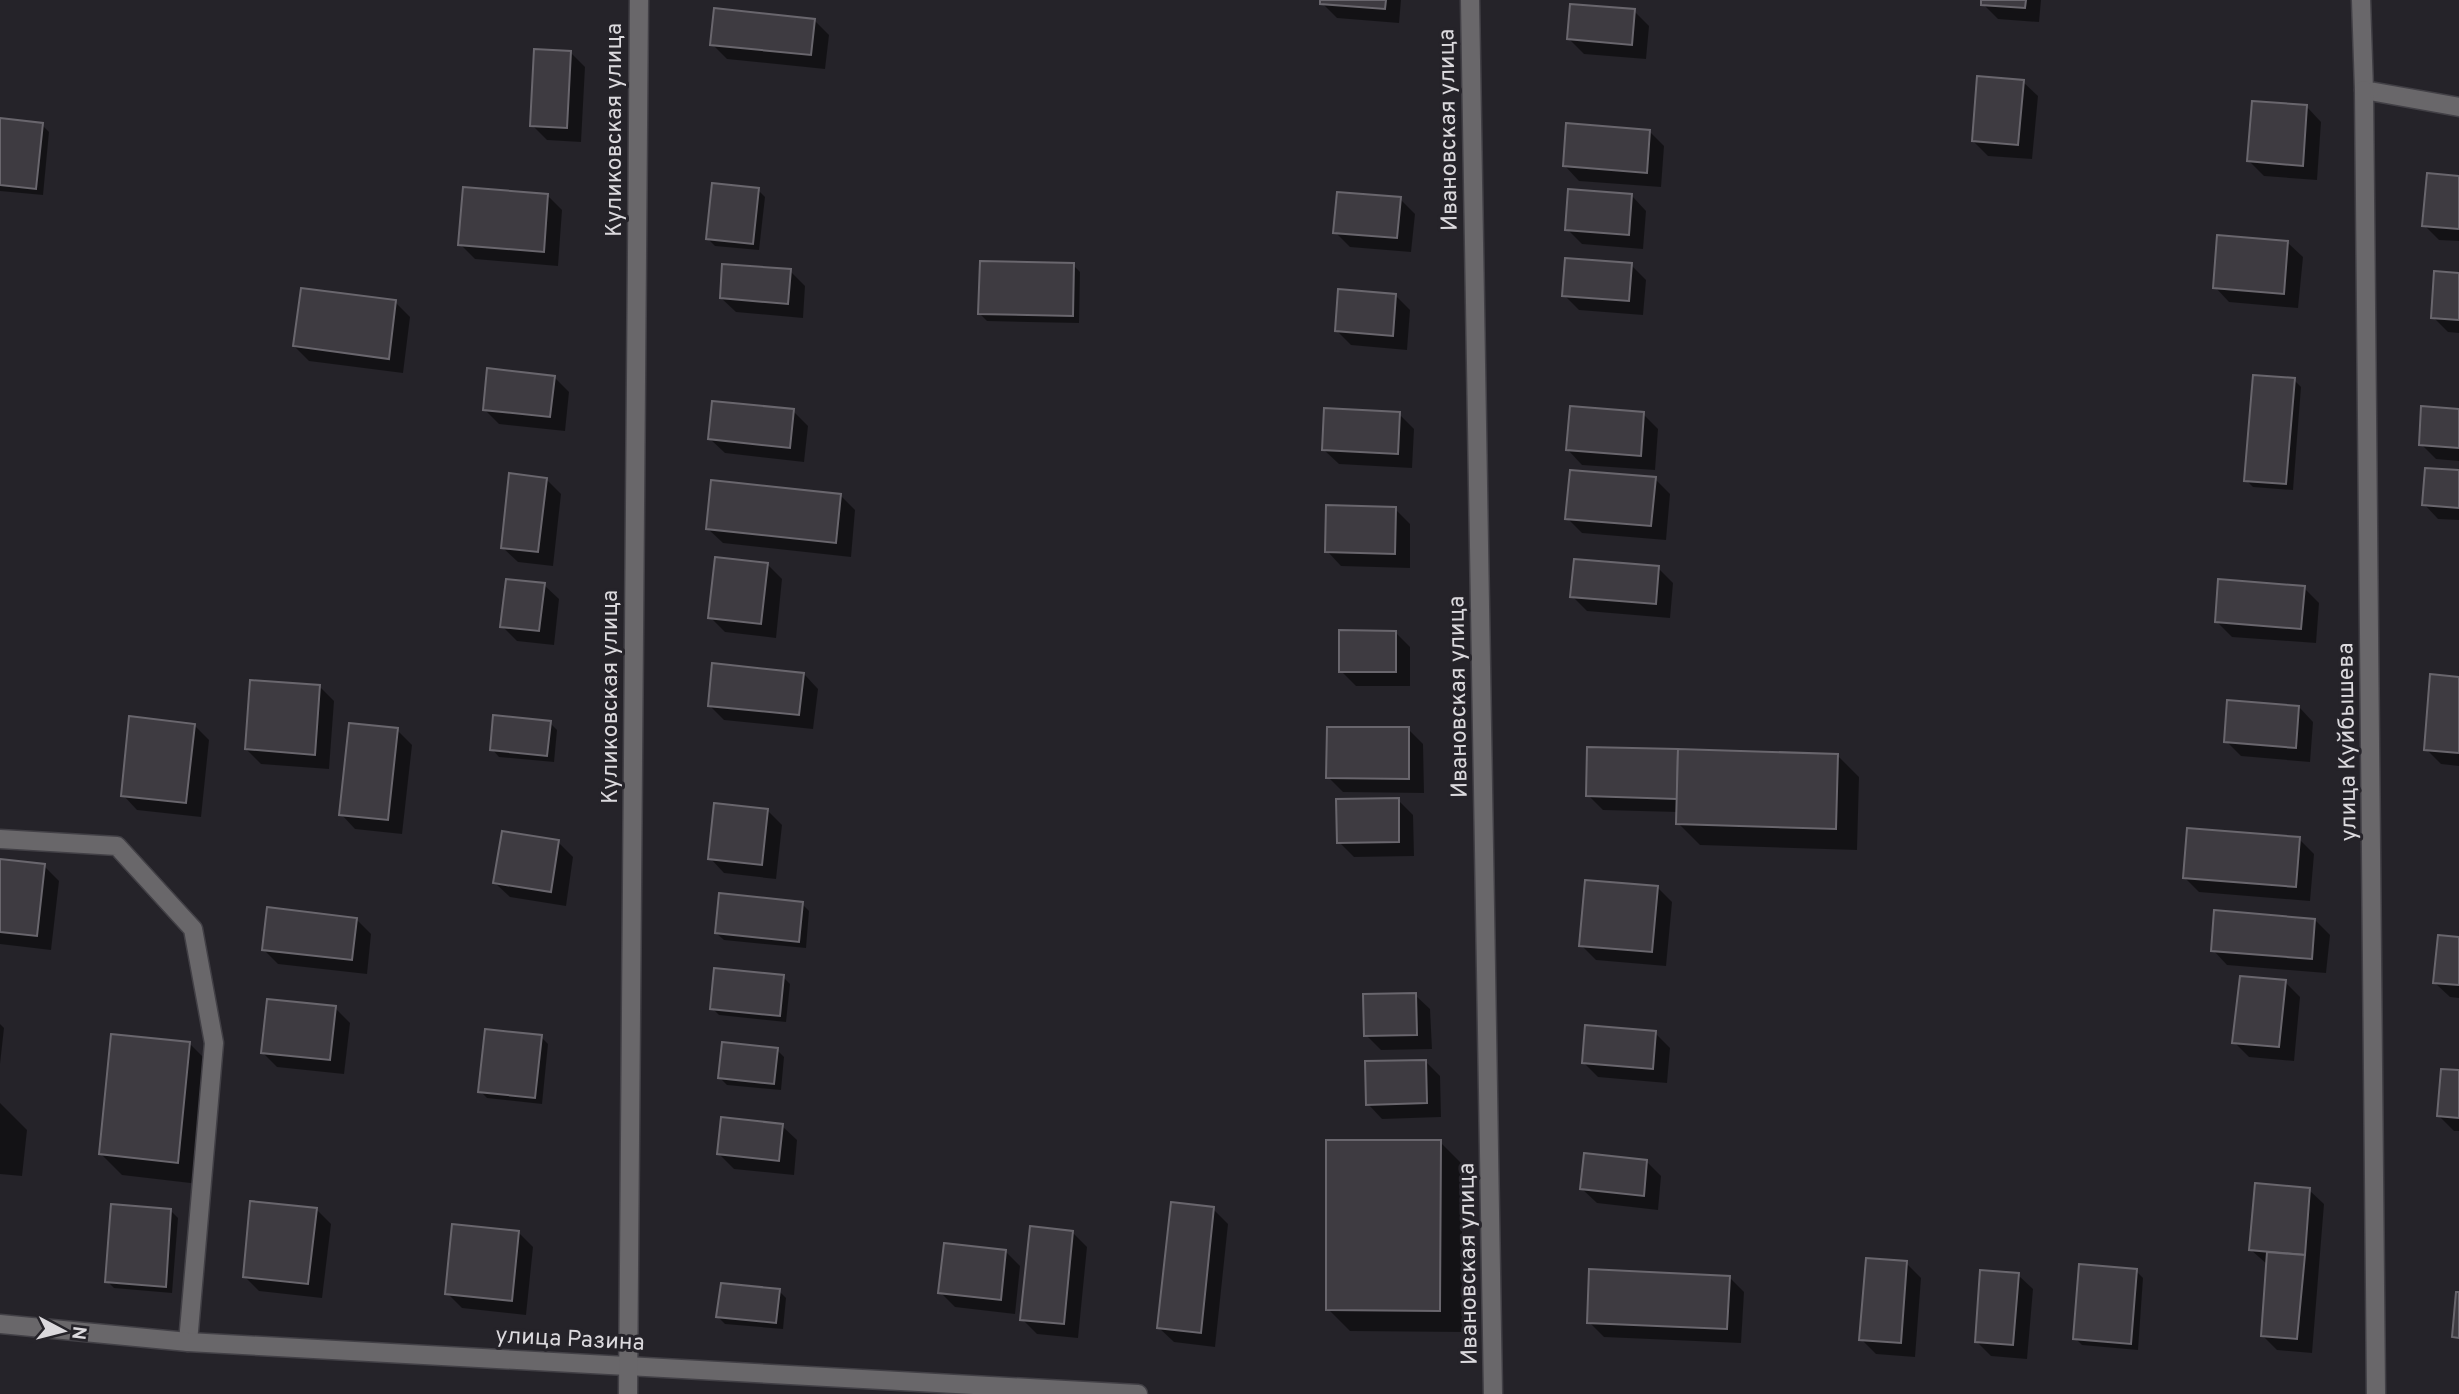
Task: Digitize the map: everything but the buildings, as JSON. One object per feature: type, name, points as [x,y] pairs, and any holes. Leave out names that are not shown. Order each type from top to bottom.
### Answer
[{"type":"street","name":"Куликовская улица","points":[[628,1394],[639,0]]},
{"type":"street","name":"Ивановская улица","points":[[1470,0],[1493,1394]]},
{"type":"street","name":"улица Куйбышева","points":[[2361,0],[2376,1394]]},
{"type":"street","points":[[2364,90],[2459,107]]},
{"type":"street","points":[[0,839],[117,846],[193,929],[214,1043],[188,1342]]},
{"type":"street","name":"улица Разина","points":[[0,1324],[188,1342],[1138,1394]]}]
